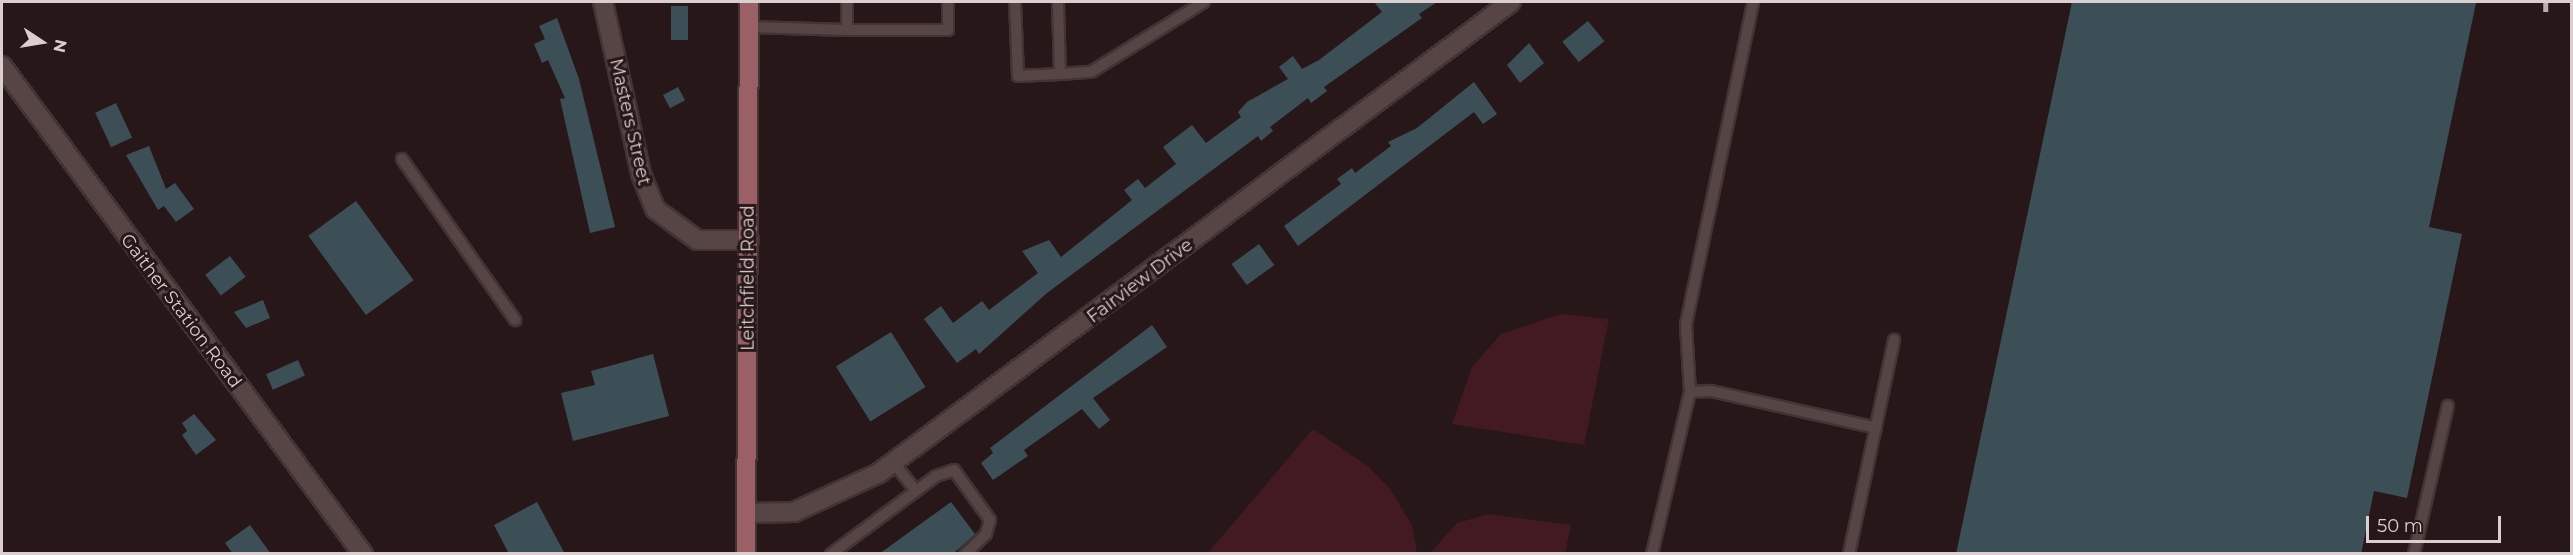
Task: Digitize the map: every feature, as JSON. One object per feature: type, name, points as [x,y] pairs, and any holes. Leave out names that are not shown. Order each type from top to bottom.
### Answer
[{"type":"main road","name":"Leitchfield Road","points":[[746,554],[749,2]]},
{"type":"street","name":"Masters Street","points":[[603,2],[641,174],[656,209],[697,240],[749,240]]},
{"type":"street","name":"Fairview Drive","points":[[746,513],[814,506],[894,463],[1511,2]]},
{"type":"street","name":"Gaither Station Road","points":[[2,66],[363,554]]},
{"type":"lane","points":[[847,2],[848,30]]},
{"type":"lane","points":[[750,27],[948,30],[948,2]]},
{"type":"lane","points":[[1015,2],[1018,76],[1091,72],[1204,2]]},
{"type":"lane","points":[[1058,2],[1060,74]]},
{"type":"lane","points":[[1652,554],[1690,392],[1686,324],[1753,2]]},
{"type":"lane","points":[[402,159],[515,320]]},
{"type":"lane","points":[[1849,554],[1894,340]]},
{"type":"lane","points":[[1690,392],[1711,391],[1876,428]]},
{"type":"lane","points":[[2414,554],[2448,406]]},
{"type":"lane","points":[[894,463],[915,490]]},
{"type":"lane","points":[[831,554],[915,490],[954,470],[980,500],[989,526],[965,554]]},
{"type":"shaded area","points":[[1561,314],[1609,319],[1584,445],[1452,424],[1472,367],[1501,334]]},
{"type":"shaded area","points":[[1313,429],[1368,466],[1390,489],[1412,525],[1417,553],[1208,553]]},
{"type":"shaded area","points":[[1489,514],[1571,525],[1565,553],[1430,553],[1457,523]]},
{"type":"building","points":[[1374,2],[1437,2],[1419,14],[1422,18],[1324,87],[1327,91],[1311,103],[1308,98],[1270,127],[1273,131],[1261,141],[1258,136],[1047,293],[979,354],[976,349],[957,363],[924,319],[941,306],[953,323],[982,301],[989,310],[1038,273],[1022,251],[1049,240],[1061,257],[1132,200],[1124,190],[1138,179],[1145,188],[1176,164],[1163,147],[1192,125],[1206,143],[1241,117],[1238,112],[1247,102],[1288,79],[1279,67],[1293,56],[1302,69],[1319,60],[1382,12]]},
{"type":"building","points":[[2072,2],[2476,3],[2429,227],[2462,234],[2407,498],[2374,491],[2361,554],[1956,554]]},
{"type":"building","points":[[671,6],[688,6],[688,40],[671,40]]},
{"type":"building","points":[[557,18],[579,79],[615,227],[590,233],[560,99],[565,98],[548,60],[542,63],[534,44],[545,39],[539,26]]},
{"type":"building","points":[[1588,21],[1604,41],[1579,62],[1562,42]]},
{"type":"building","points":[[1529,43],[1544,63],[1520,83],[1507,65]]},
{"type":"building","points":[[1474,82],[1497,114],[1483,124],[1474,112],[1298,246],[1284,226],[1341,184],[1337,179],[1352,168],[1355,173],[1391,146],[1388,142],[1417,128]]},
{"type":"building","points":[[678,87],[685,100],[670,108],[663,95]]},
{"type":"building","points":[[116,103],[132,137],[111,147],[95,113]]},
{"type":"building","points":[[149,146],[166,189],[175,183],[194,209],[176,222],[164,206],[158,210],[126,155]]},
{"type":"building","points":[[356,201],[414,280],[366,315],[308,236]]},
{"type":"building","points":[[1259,244],[1274,265],[1247,285],[1231,264]]},
{"type":"building","points":[[230,256],[246,277],[221,295],[205,275]]},
{"type":"building","points":[[263,300],[270,318],[246,328],[234,312]]},
{"type":"building","points":[[1152,325],[1167,347],[1093,398],[1110,420],[1099,429],[1082,409],[1024,450],[1028,456],[993,480],[981,463],[993,453],[990,448]]},
{"type":"building","points":[[891,332],[925,387],[870,422],[836,366]]},
{"type":"building","points":[[653,354],[669,416],[573,441],[561,393],[595,385],[591,371]]},
{"type":"building","points":[[298,360],[305,376],[273,390],[266,374]]},
{"type":"building","points":[[194,414],[216,440],[196,455],[182,435],[187,431],[182,423]]},
{"type":"building","points":[[537,502],[565,554],[509,554],[494,525]]},
{"type":"building","points":[[951,502],[975,534],[953,554],[879,554]]},
{"type":"building","points":[[250,525],[271,554],[233,554],[225,543]]},
{"type":"railway","points":[[2546,2],[2546,17]]}]
